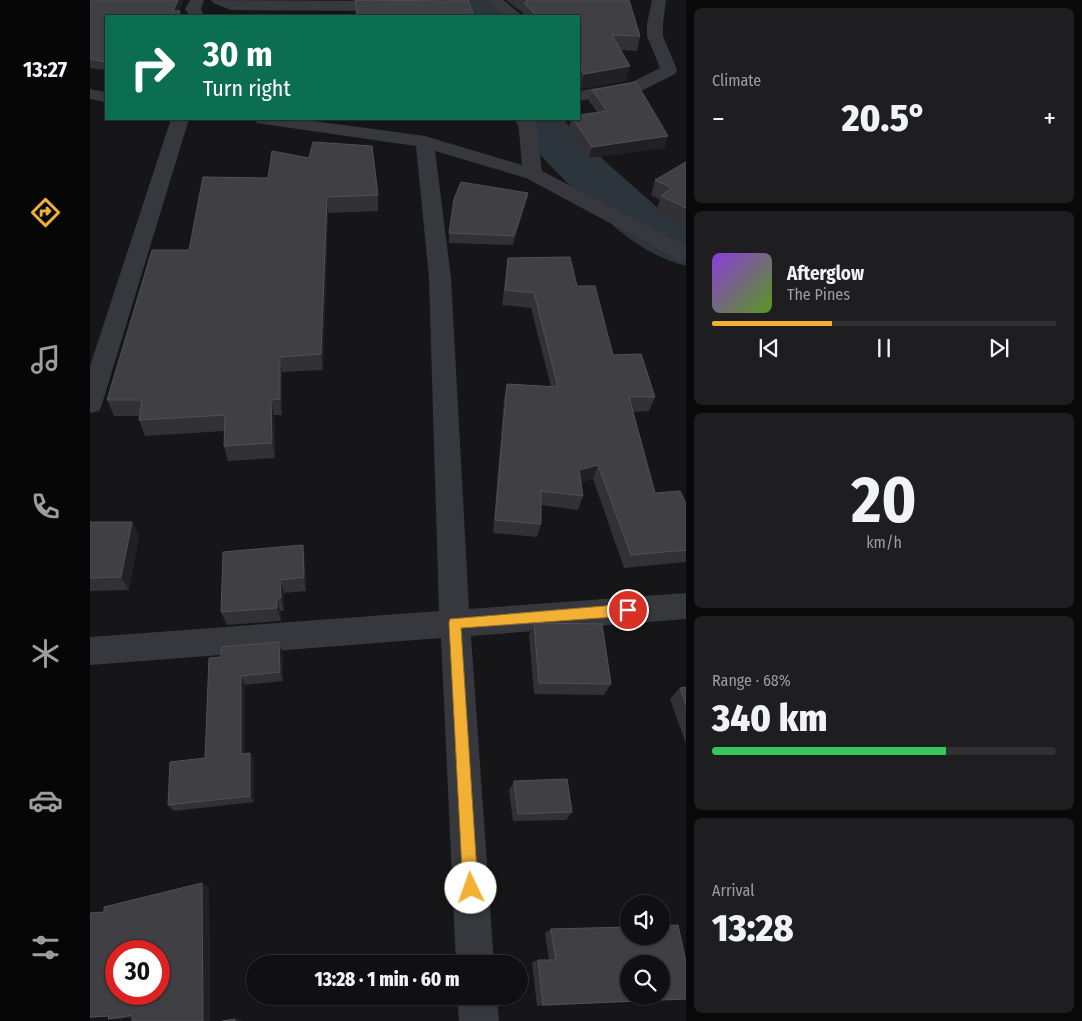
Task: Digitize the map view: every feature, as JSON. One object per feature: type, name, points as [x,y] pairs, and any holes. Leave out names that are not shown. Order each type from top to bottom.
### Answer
[{"type":"street","points":[[196,15],[193,9],[197,0]]},
{"type":"street","points":[[218,0],[231,5],[405,7]]},
{"type":"street","points":[[494,0],[514,15]]},
{"type":"street","points":[[580,96],[637,86],[677,71],[658,48],[655,24],[660,9],[659,0]]},
{"type":"street","points":[[90,94],[105,96]]},
{"type":"street","points":[[90,404],[180,120]]},
{"type":"street","points":[[270,120],[425,142],[533,174],[686,254]]},
{"type":"street","points":[[527,120],[533,174]]},
{"type":"street","points":[[425,142],[440,278],[455,623],[474,955]]},
{"type":"street","points":[[90,652],[686,606]]},
{"type":"street","points":[[478,1005],[479,1021]]},
{"type":"building","points":[[90,0],[178,0],[173,11],[180,11],[178,15],[105,15],[105,62],[90,59]]},
{"type":"building","points":[[355,0],[468,0],[474,15],[357,15]]},
{"type":"building","points":[[526,0],[629,0],[640,36],[612,35],[630,66],[584,74],[580,68],[580,15],[536,15],[524,3],[526,3]]},
{"type":"building","points":[[636,82],[668,136],[592,147],[574,120],[580,120],[580,115],[607,111],[592,90]]},
{"type":"building","points":[[313,142],[372,146],[378,195],[327,197],[321,354],[280,357],[280,399],[271,400],[272,443],[224,446],[225,415],[139,420],[142,400],[107,400],[152,250],[189,250],[203,177],[268,178],[272,151],[309,158]]},
{"type":"building","points":[[686,162],[686,208],[661,196],[671,188],[655,180]]},
{"type":"building","points":[[461,182],[528,193],[514,236],[449,233],[454,199]]},
{"type":"building","points":[[570,257],[577,286],[595,286],[613,355],[641,354],[655,397],[629,397],[655,493],[680,491],[686,504],[686,550],[631,555],[598,465],[579,470],[583,496],[541,491],[541,524],[495,520],[507,384],[558,387],[534,293],[505,290],[508,258]]},
{"type":"building","points":[[90,522],[132,522],[121,577],[90,578]]},
{"type":"building","points":[[303,545],[304,577],[280,580],[281,598],[277,598],[277,608],[221,612],[223,552]]},
{"type":"building","points":[[534,623],[602,624],[611,684],[539,683]]},
{"type":"building","points":[[279,642],[280,672],[241,676],[241,754],[250,753],[250,796],[168,805],[170,762],[205,758],[209,658],[221,657],[221,647]]},
{"type":"building","points":[[686,687],[686,705],[680,688]]},
{"type":"building","points":[[567,779],[572,812],[518,814],[514,781]]},
{"type":"building","points":[[202,883],[203,1021],[132,1021],[132,1015],[108,1019],[109,1016],[90,1017],[90,913],[104,912],[104,907]]},
{"type":"building","points":[[670,925],[678,925],[686,962],[686,999],[670,1000],[670,955],[620,955],[620,1002],[543,1005],[538,960],[556,960],[551,929],[620,927],[620,945],[670,945]]},
{"type":"waterway","points":[[466,0],[484,15]]},
{"type":"waterway","points":[[539,120],[563,151],[639,221],[686,248]]},
{"type":"route","points":[[471,888],[455,623],[628,610]]}]
